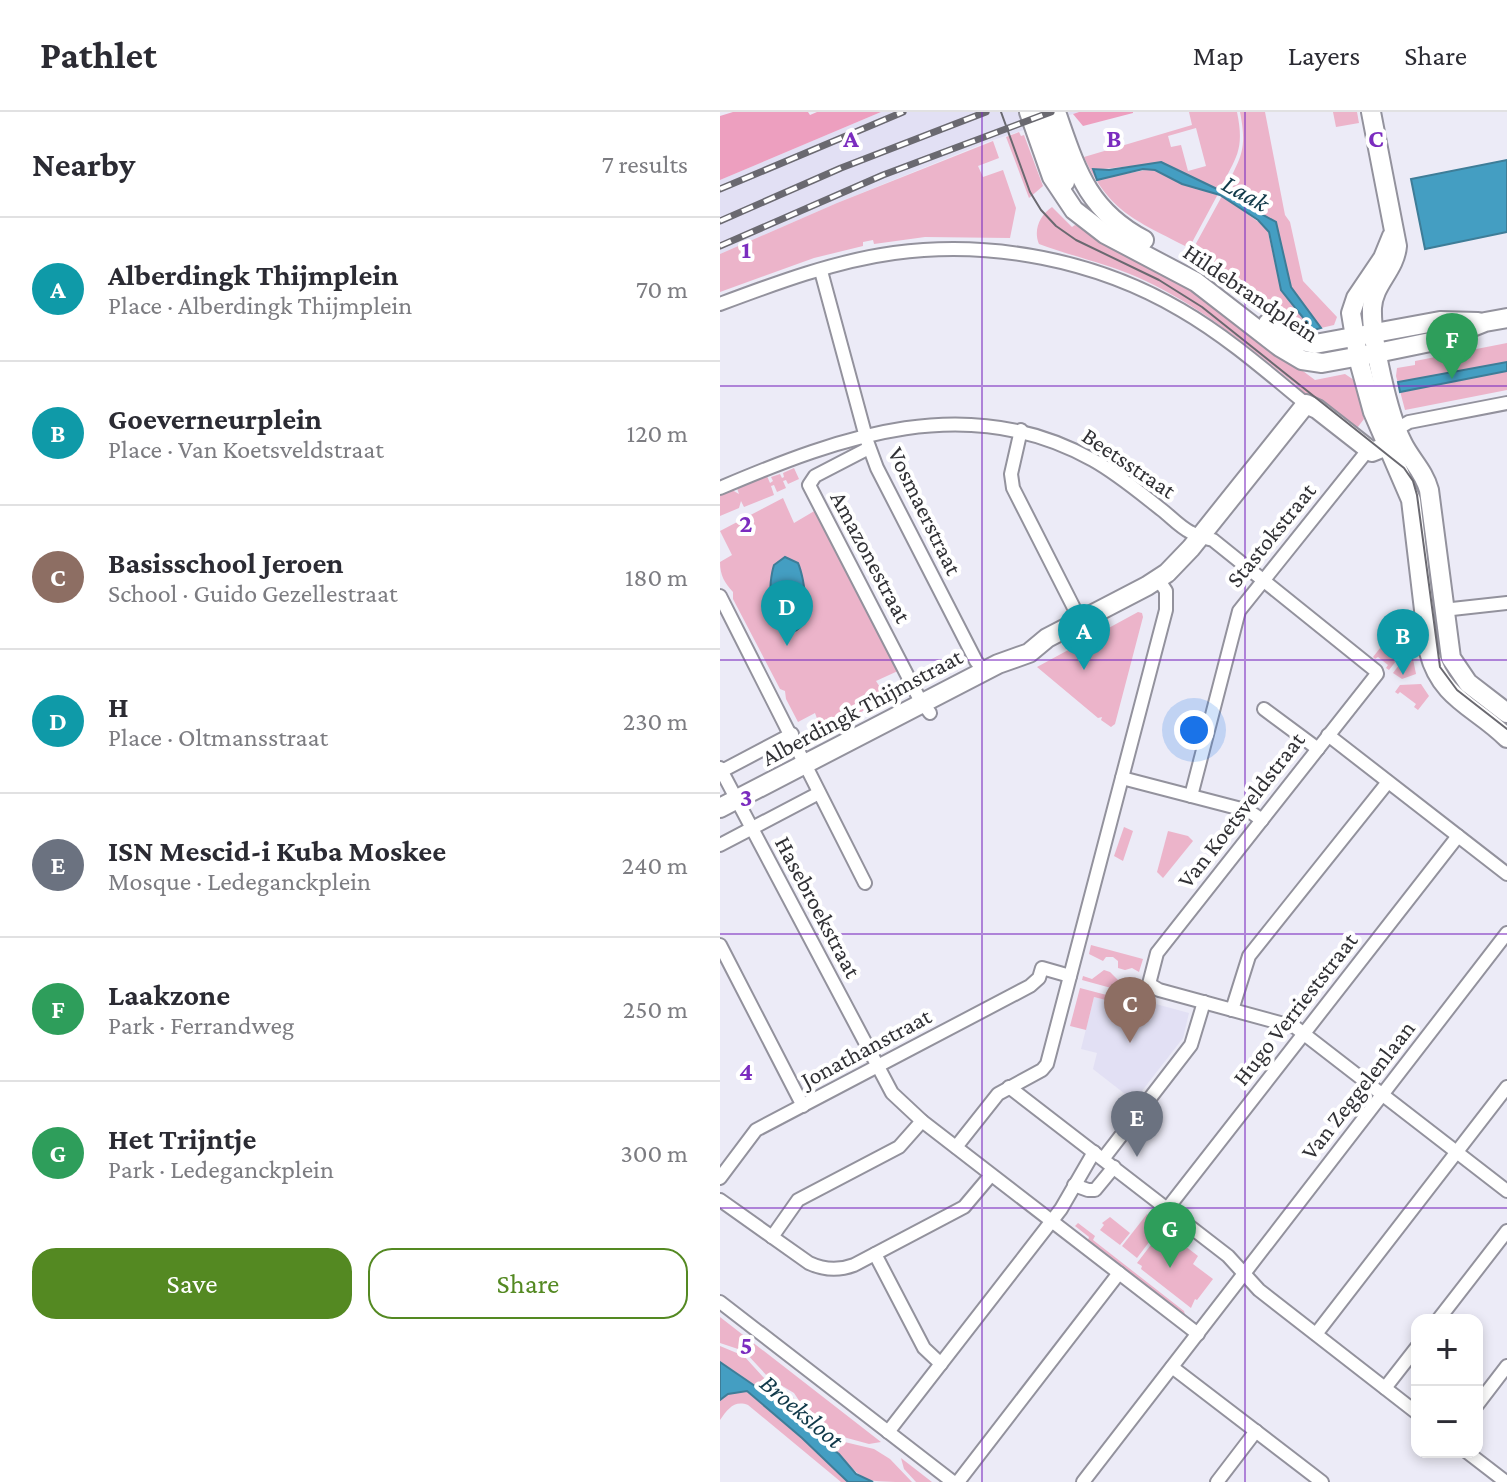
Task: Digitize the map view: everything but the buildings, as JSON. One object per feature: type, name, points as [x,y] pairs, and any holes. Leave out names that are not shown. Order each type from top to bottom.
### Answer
[{"type":"street","name":"Hildebrandplein","points":[[1029,112],[1055,184],[1066,201],[1082,216],[1105,234],[1196,282],[1298,358],[1322,363],[1356,347],[1374,334],[1440,321],[1485,322]]},
{"type":"street","name":"Hildebrandplein","points":[[1042,112],[1068,190],[1082,216]]},
{"type":"street","name":"Hildebrandplein","points":[[1056,112],[1085,187],[1101,209],[1124,230]]},
{"type":"street","points":[[1371,112],[1396,240],[1392,269],[1374,297],[1374,334],[1389,437]]},
{"type":"street","name":"Hildebrandplein","points":[[1059,160],[1076,191],[1093,212],[1108,224],[1192,265],[1290,338],[1356,347]]},
{"type":"street","points":[[1392,222],[1392,235],[1386,251],[1352,307],[1356,347],[1373,412],[1389,437],[1403,443],[1423,473],[1429,490],[1434,611],[1430,655],[1437,676],[1447,690],[1507,738]]},
{"type":"street","points":[[720,304],[821,271],[884,255],[957,249],[1012,253],[1075,266],[1123,282],[1189,315],[1374,452],[1408,422],[1507,403]]},
{"type":"street","name":"Vosmaerstraat","points":[[821,271],[868,441],[890,496],[976,661],[991,667]]},
{"type":"street","points":[[1356,347],[1377,353],[1447,338],[1485,322],[1507,318]]},
{"type":"street","points":[[956,1147],[996,1095],[1047,1065],[1167,607],[1167,592],[1158,579],[1179,562],[1201,536],[1306,404]]},
{"type":"street","name":"Beetsstraat","points":[[720,488],[797,457],[948,423],[986,424],[1021,430],[1063,445],[1099,464],[1189,532],[1213,540],[1377,673]]},
{"type":"street","points":[[1021,430],[1011,474],[1012,486],[1083,619]]},
{"type":"street","name":"Amazonestraat","points":[[868,441],[809,481],[927,708]]},
{"type":"street","name":"Stastokstraat","points":[[1191,796],[1239,612],[1364,446]]},
{"type":"street","name":"Alberdingk Thijmstraat","points":[[728,804],[927,708],[991,667],[1025,655],[1047,638],[1158,579]]},
{"type":"street","points":[[720,596],[865,883]]},
{"type":"street","points":[[1434,611],[1507,603]]},
{"type":"street","points":[[1434,611],[1455,666],[1468,683],[1507,713]]},
{"type":"street","name":"Van Koetsveldstraat","points":[[1204,1002],[1153,988],[1149,980],[1158,951],[1377,673]]},
{"type":"street","points":[[1264,709],[1318,749]]},
{"type":"street","name":"Alberdingk Thijmstraat","points":[[720,770],[792,734]]},
{"type":"street","points":[[1328,735],[1507,874]]},
{"type":"street","name":"Hasebroekstraat","points":[[720,770],[728,804],[751,828],[892,1093],[922,1121],[1198,1334]]},
{"type":"street","points":[[1122,778],[1251,812],[1262,820]]},
{"type":"street","points":[[1232,1010],[1247,957],[1388,782]]},
{"type":"street","points":[[720,845],[819,793]]},
{"type":"street","name":"Hugo Verrieststraat","points":[[1167,1209],[1458,836]]},
{"type":"street","name":"Van Zeggelenlaan","points":[[1198,1334],[1507,933]]},
{"type":"street","points":[[720,945],[803,1106]]},
{"type":"street","name":"Jonathanstraat","points":[[720,1178],[754,1132],[1030,986],[1039,978],[1042,968],[1070,976]]},
{"type":"street","points":[[1074,1185],[1092,1190],[1191,1045],[1204,1002],[1291,1025],[1507,1191]]},
{"type":"street","points":[[1009,1087],[1105,1167],[1228,1256],[1259,1290],[1411,1408]]},
{"type":"street","points":[[1316,1334],[1507,1087]]},
{"type":"street","points":[[772,1237],[798,1201],[899,1147],[922,1121]]},
{"type":"street","points":[[888,1432],[1051,1222],[1074,1185],[1105,1167]]},
{"type":"street","points":[[720,1200],[809,1263],[827,1269],[847,1268],[964,1207],[991,1175]]},
{"type":"street","points":[[1443,1314],[1507,1231]]},
{"type":"street","points":[[875,1254],[924,1348],[941,1364]]},
{"type":"street","points":[[720,1302],[955,1482],[1119,1273]]},
{"type":"street","points":[[1083,1482],[1198,1334]]},
{"type":"street","points":[[1385,1388],[1411,1355]]},
{"type":"street","points":[[1483,1397],[1507,1366]]},
{"type":"street","points":[[1172,1367],[1322,1482]]},
{"type":"street","points":[[1217,1482],[1256,1431]]},
{"type":"street","points":[[1475,1458],[1506,1482]]},
{"type":"shaded area","points":[[733,112],[808,112],[810,115],[817,112],[881,112],[720,180],[720,116]]},
{"type":"shaded area","points":[[881,112],[1079,112],[987,142],[720,254],[720,180]]},
{"type":"shaded area","points":[[1189,112],[1237,112],[1239,145],[1219,191],[1160,163],[1094,170],[1097,179],[1151,169],[1182,184],[1218,194],[1189,248],[1140,222],[1115,204],[1094,176],[1084,157],[1192,125]],"holes":[[[1196,128],[1206,166],[1188,171],[1181,145],[1171,147],[1168,136]]]},
{"type":"shaded area","points":[[1240,112],[1265,112],[1285,215],[1290,222],[1303,281],[1337,317],[1334,325],[1321,328],[1290,285],[1276,222],[1223,193],[1243,146]]},
{"type":"shaded area","points":[[1333,112],[1357,112],[1359,123],[1336,127]]},
{"type":"shaded area","points":[[1133,113],[1083,126],[1073,114]]},
{"type":"shaded area","points":[[1019,132],[1021,136],[1024,135],[1043,186],[1029,198],[1006,137]]},
{"type":"shaded area","points":[[993,141],[999,158],[978,166],[983,177],[1003,170],[1016,208],[1010,238],[925,237],[874,244],[873,240],[863,242],[863,246],[814,258],[720,292],[720,254]]},
{"type":"shaded area","points":[[1222,196],[1267,228],[1281,290],[1313,330],[1306,331],[1293,324],[1193,249]]},
{"type":"shaded area","points":[[1052,207],[1072,227],[1075,225],[1173,274],[1315,380],[1345,374],[1354,380],[1364,419],[1354,432],[1297,391],[1299,387],[1241,341],[1159,288],[1125,272],[1039,244],[1039,223]]},
{"type":"shaded area","points":[[1507,343],[1507,390],[1405,410],[1396,376],[1397,368],[1415,365],[1415,361]]},
{"type":"shaded area","points":[[794,468],[799,479],[788,484],[786,480],[783,481],[786,488],[777,492],[774,485],[771,486],[774,495],[744,507],[741,501],[739,508],[720,516],[720,495],[732,490],[739,494],[737,488],[767,476],[770,483],[773,481],[771,477],[780,474],[782,478],[783,473]]},
{"type":"shaded area","points":[[783,498],[794,523],[816,510],[843,568],[900,670],[876,681],[887,698],[861,712],[856,711],[822,732],[815,713],[798,722],[785,691],[780,689],[721,571],[720,562],[732,555],[720,531]]},
{"type":"shaded area","points":[[1138,612],[1143,617],[1115,724],[1111,727],[1037,667]]},
{"type":"shaded area","points":[[1404,618],[1408,622],[1411,642],[1389,670],[1386,668],[1388,665],[1373,657]]},
{"type":"shaded area","points":[[1411,649],[1416,674],[1402,679],[1393,673]]},
{"type":"shaded area","points":[[1421,684],[1429,696],[1418,710],[1414,707],[1416,704],[1400,692],[1395,692],[1400,685]]},
{"type":"shaded area","points":[[1124,827],[1133,831],[1123,861],[1114,856]]},
{"type":"shaded area","points":[[1168,831],[1188,836],[1193,841],[1163,878],[1157,872]]},
{"type":"shaded area","points":[[1091,945],[1143,959],[1139,972],[1132,968],[1118,968],[1118,961],[1113,957],[1106,957],[1103,961],[1089,954]]},
{"type":"shaded area","points":[[1104,970],[1118,980],[1124,978],[1129,984],[1136,983],[1133,994],[1082,980],[1083,976],[1092,979]]},
{"type":"shaded area","points":[[1080,988],[1118,998],[1117,1003],[1094,997],[1086,1030],[1070,1026]]},
{"type":"shaded area","points":[[1119,994],[1189,1013],[1183,1038],[1134,1101],[1093,1069],[1097,1053],[1081,1049],[1094,997],[1117,1003]]},
{"type":"shaded area","points":[[1147,1214],[1162,1225],[1137,1258],[1122,1246]]},
{"type":"shaded area","points":[[1110,1217],[1130,1233],[1120,1245],[1100,1230],[1104,1225],[1102,1223]]},
{"type":"shaded area","points":[[1078,1223],[1095,1236],[1093,1240],[1184,1311],[1185,1315],[1088,1240],[1089,1237],[1075,1226]]},
{"type":"shaded area","points":[[1163,1229],[1198,1256],[1193,1264],[1213,1279],[1191,1308],[1137,1263]]},
{"type":"shaded area","points":[[720,1317],[881,1442],[869,1444],[825,1432],[816,1426],[794,1393],[769,1378],[744,1351],[720,1343]]},
{"type":"shaded area","points":[[720,1346],[744,1356],[765,1379],[794,1398],[820,1433],[874,1449],[890,1459],[912,1482],[884,1482],[859,1475],[841,1456],[766,1394],[720,1362]]},
{"type":"shaded area","points":[[746,1391],[848,1482],[841,1482],[748,1405],[735,1405],[720,1420],[720,1400],[728,1394]]},
{"type":"shaded area","points":[[901,1458],[932,1482],[916,1482],[904,1469]]},
{"type":"water","points":[[1507,160],[1507,232],[1425,249],[1411,179]]},
{"type":"water","points":[[1161,162],[1276,222],[1291,287],[1321,328],[1313,330],[1281,290],[1269,232],[1258,220],[1220,195],[1182,184],[1155,170],[1143,169],[1097,180],[1093,169],[1109,170]]},
{"type":"water","points":[[1507,362],[1507,371],[1400,392],[1398,382]]},
{"type":"water","points":[[785,557],[798,563],[806,602],[803,622],[798,629],[790,632],[782,631],[776,625],[770,605],[774,565]]},
{"type":"water","points":[[720,1362],[774,1399],[802,1426],[839,1454],[856,1474],[873,1482],[848,1482],[747,1391],[728,1394],[720,1400]]},
{"type":"tram line","points":[[1001,112],[1030,192],[1056,226],[1076,240],[1159,280],[1202,307],[1404,468],[1413,481],[1417,495],[1440,667],[1457,690],[1507,729]]},
{"type":"railway","points":[[720,189],[903,112]]},
{"type":"railway","points":[[720,221],[841,168],[986,112]]},
{"type":"railway","points":[[720,246],[883,175],[1051,112]]},
{"type":"place","name":"Laakzone","points":[[1452,379]]},
{"type":"place","name":"H","points":[[787,646]]},
{"type":"place","name":"Alberdingk Thijmplein","points":[[1084,670]]},
{"type":"place","name":"Goeverneurplein","points":[[1403,675]]},
{"type":"place","name":"Basisschool Jeroen","points":[[1130,1043]]},
{"type":"place","name":"ISN Mescid-i Kuba Moskee","points":[[1137,1157]]},
{"type":"place","name":"Het Trijntje","points":[[1170,1268]]},
{"type":"water label","name":"Laak","points":[[1246,193]]},
{"type":"water label","name":"Broeksloot","points":[[802,1411]]}]
